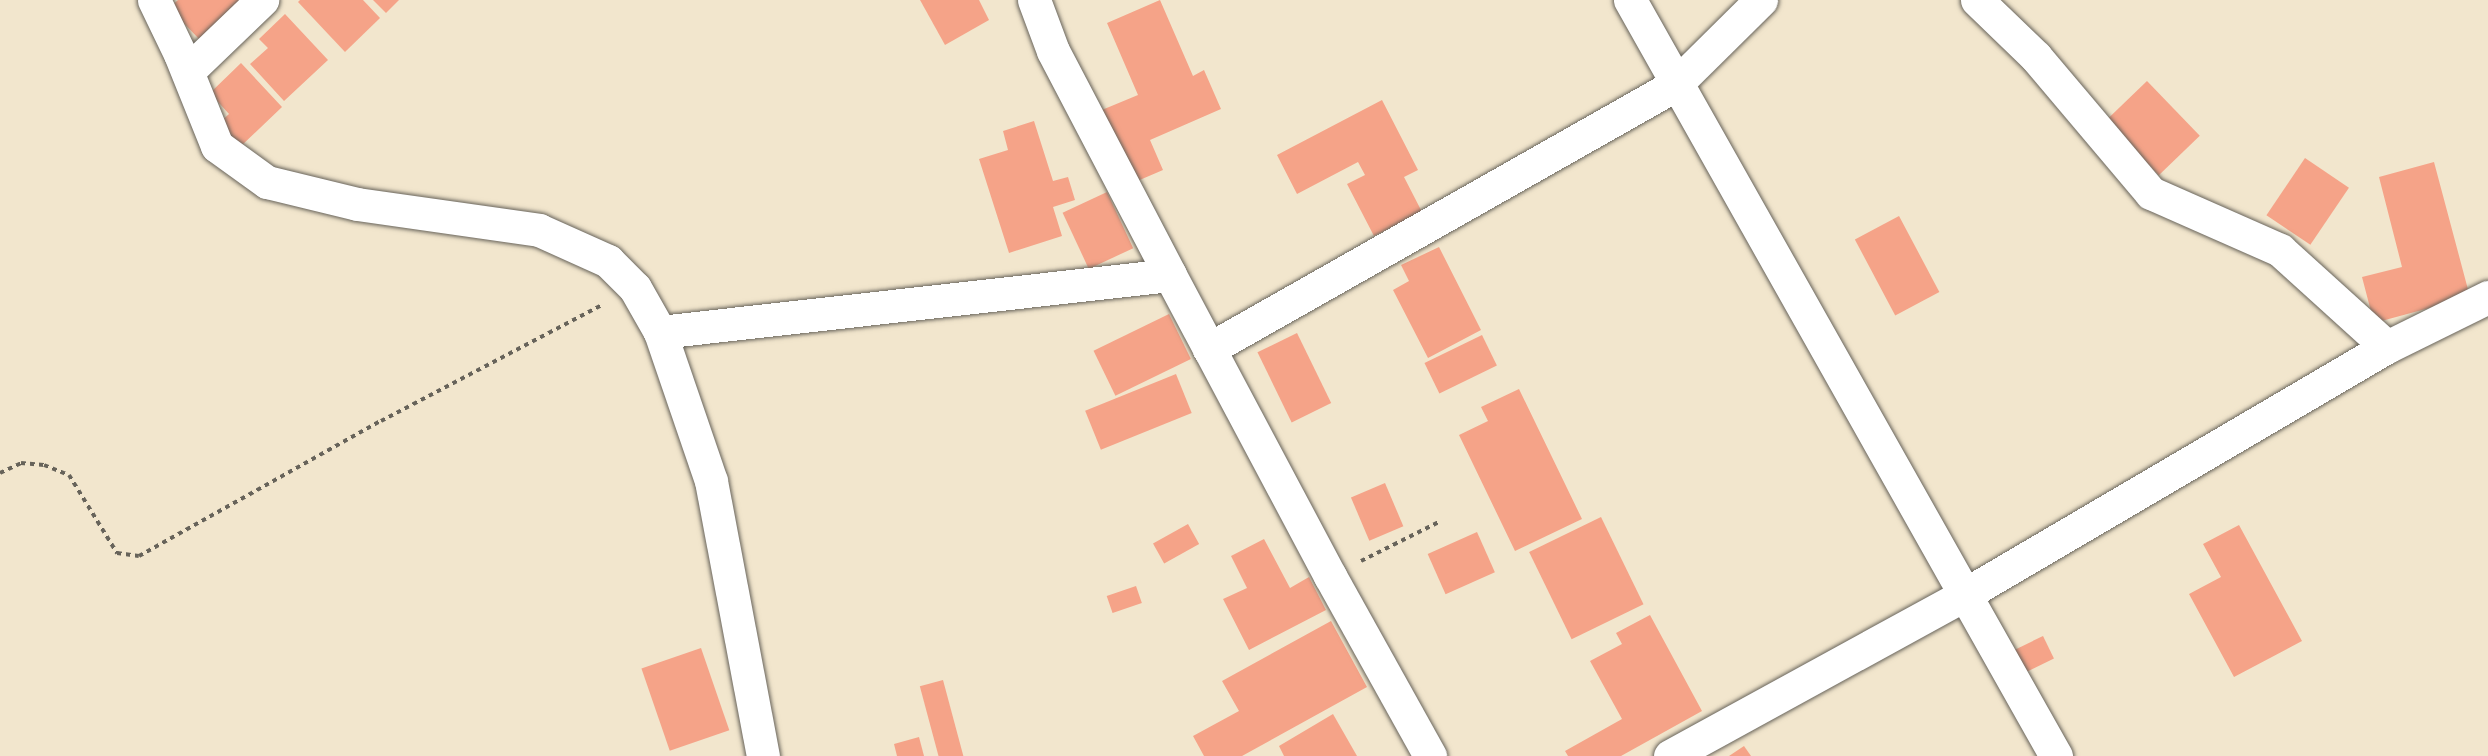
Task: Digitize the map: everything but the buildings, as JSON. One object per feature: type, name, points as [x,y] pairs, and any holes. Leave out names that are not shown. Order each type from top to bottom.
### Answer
[{"type":"street","points":[[153,0],[188,71],[217,146],[267,182],[357,204],[539,230],[608,261],[634,288],[660,332],[711,481],[763,756]]},
{"type":"street","points":[[188,71],[262,0]]},
{"type":"street","points":[[1034,0],[1053,51],[1170,275],[1330,576],[1430,756]]},
{"type":"street","points":[[1630,0],[1675,85],[2056,756]]},
{"type":"street","points":[[1209,349],[1675,85],[1761,0]]},
{"type":"street","points":[[1977,0],[2036,57],[2151,193],[2280,250],[2387,347]]},
{"type":"street","points":[[660,332],[1170,275]]},
{"type":"street","points":[[1670,756],[1964,595],[2387,347],[2488,297]]},
{"type":"path","points":[[0,473],[21,463],[44,465],[69,475],[117,553],[139,556],[381,421],[634,288]]},
{"type":"path","points":[[1330,576],[1441,521]]}]
